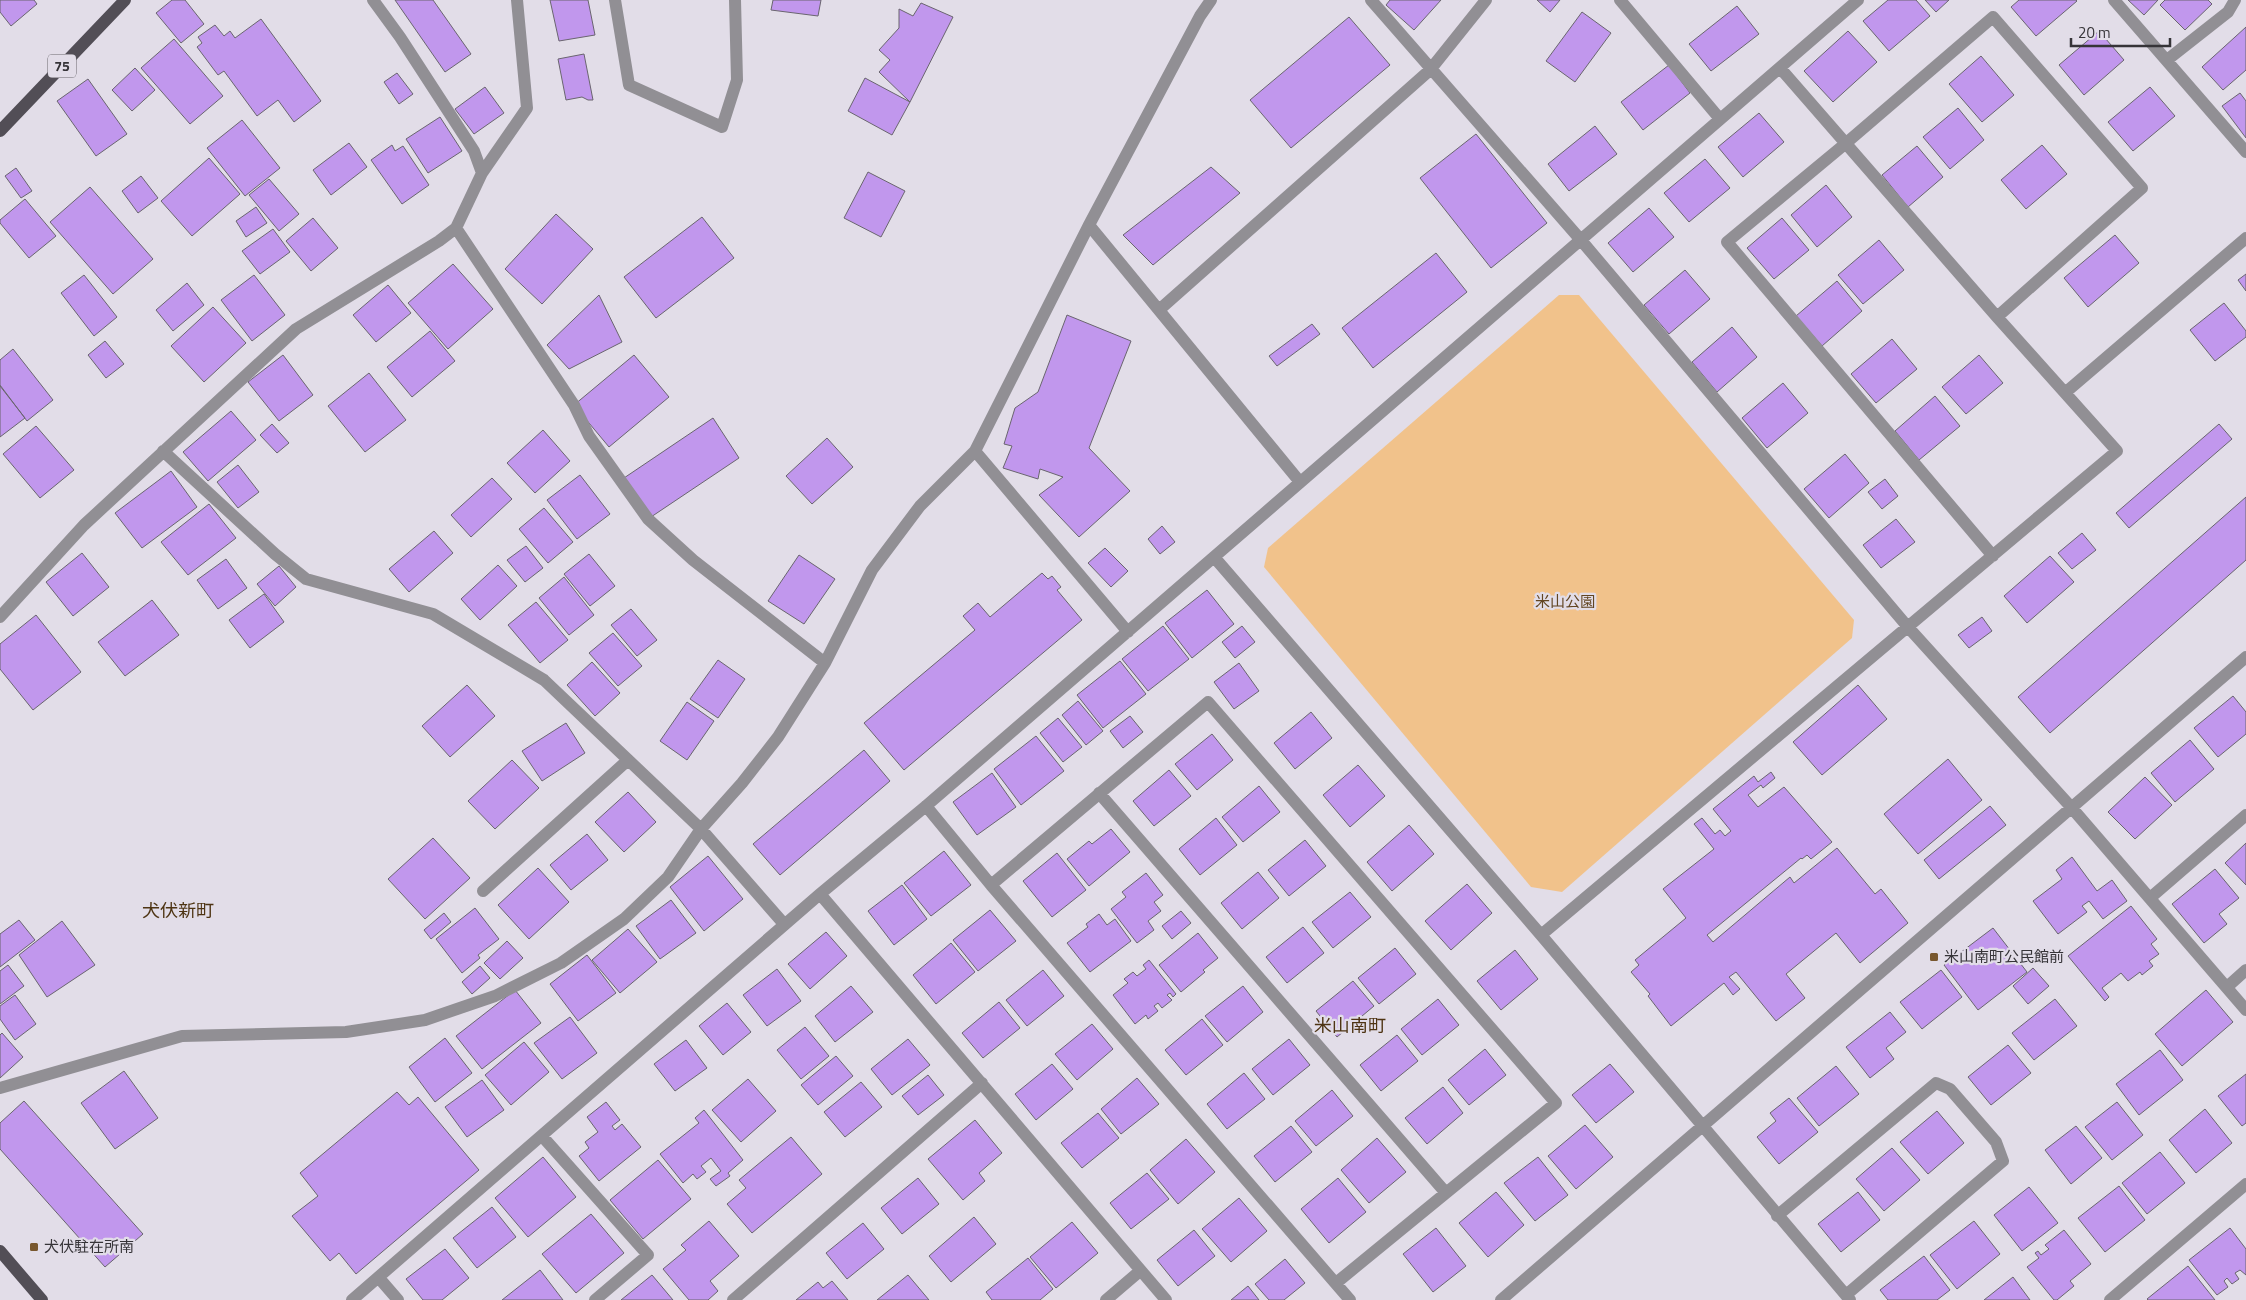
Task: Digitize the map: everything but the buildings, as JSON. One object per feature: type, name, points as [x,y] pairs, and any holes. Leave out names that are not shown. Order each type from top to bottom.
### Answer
[{"type":"main road","name":"75","points":[[0,131],[125,0]]},
{"type":"main road","points":[[0,1251],[42,1300]]},
{"type":"street","points":[[373,0],[400,37],[474,151],[482,173]]},
{"type":"street","points":[[0,617],[84,524],[296,329],[439,241],[456,228],[482,173],[528,108],[517,0]]},
{"type":"street","points":[[615,0],[629,84],[722,127],[737,80],[735,0]]},
{"type":"street","points":[[0,1088],[182,1036],[346,1032],[425,1020],[495,996],[561,963],[624,919],[668,877],[701,829],[742,783],[778,737],[825,663],[872,570],[920,506],[975,451],[1089,225],[1200,16],[1211,0]]},
{"type":"street","points":[[1371,0],[1430,70],[1580,239],[1907,626],[2071,807],[2246,1010]]},
{"type":"street","points":[[1159,310],[1430,70],[1486,0]]},
{"type":"street","points":[[1620,0],[1720,119]]},
{"type":"street","points":[[352,1300],[784,924],[926,806],[1858,0]]},
{"type":"street","points":[[2114,0],[2246,152]]},
{"type":"street","points":[[2167,60],[2228,12],[2235,0]]},
{"type":"street","points":[[1993,556],[1727,242],[1993,17],[2142,188],[1997,317]]},
{"type":"street","points":[[1541,935],[1907,626],[2118,451],[1997,317],[1780,68]]},
{"type":"street","points":[[1089,225],[1300,482]]},
{"type":"street","points":[[456,228],[574,405],[589,436],[648,518],[693,560],[825,663]]},
{"type":"street","points":[[2066,392],[2246,238]]},
{"type":"street","points":[[163,450],[275,554],[306,579],[433,614],[544,680],[701,829],[784,924]]},
{"type":"street","points":[[975,451],[1128,632]]},
{"type":"street","points":[[1214,557],[1541,935],[1701,1127],[1777,1216],[1848,1298],[2003,1161],[1996,1142],[1950,1089],[1936,1083],[1777,1216]]},
{"type":"street","points":[[1501,1300],[2246,658]]},
{"type":"street","points":[[991,885],[1208,702],[1556,1103],[1336,1283]]},
{"type":"street","points":[[483,891],[628,760]]},
{"type":"street","points":[[1099,793],[1446,1193]]},
{"type":"street","points":[[926,806],[991,885],[1350,1300]]},
{"type":"street","points":[[2150,898],[2246,815]]},
{"type":"street","points":[[820,894],[1166,1300]]},
{"type":"street","points":[[2227,987],[2246,970]]},
{"type":"street","points":[[733,1300],[982,1084]]},
{"type":"street","points":[[542,1136],[648,1255],[595,1300]]},
{"type":"street","points":[[2110,1300],[2246,1184]]},
{"type":"street","points":[[1106,1300],[1140,1271]]},
{"type":"street","points":[[379,1278],[398,1300]]},
{"type":"green space","name":"米山公園","points":[[1559,295],[1579,295],[1854,620],[1852,638],[1562,892],[1531,887],[1264,567],[1268,548]]},
{"type":"place","name":"米山南町公民館前","points":[[1934,957]]},
{"type":"place","name":"犬伏駐在所南","points":[[34,1247]]},
{"type":"district","name":"犬伏新町","points":[[178,911]]},
{"type":"district","name":"米山南町","points":[[1350,1026]]}]
